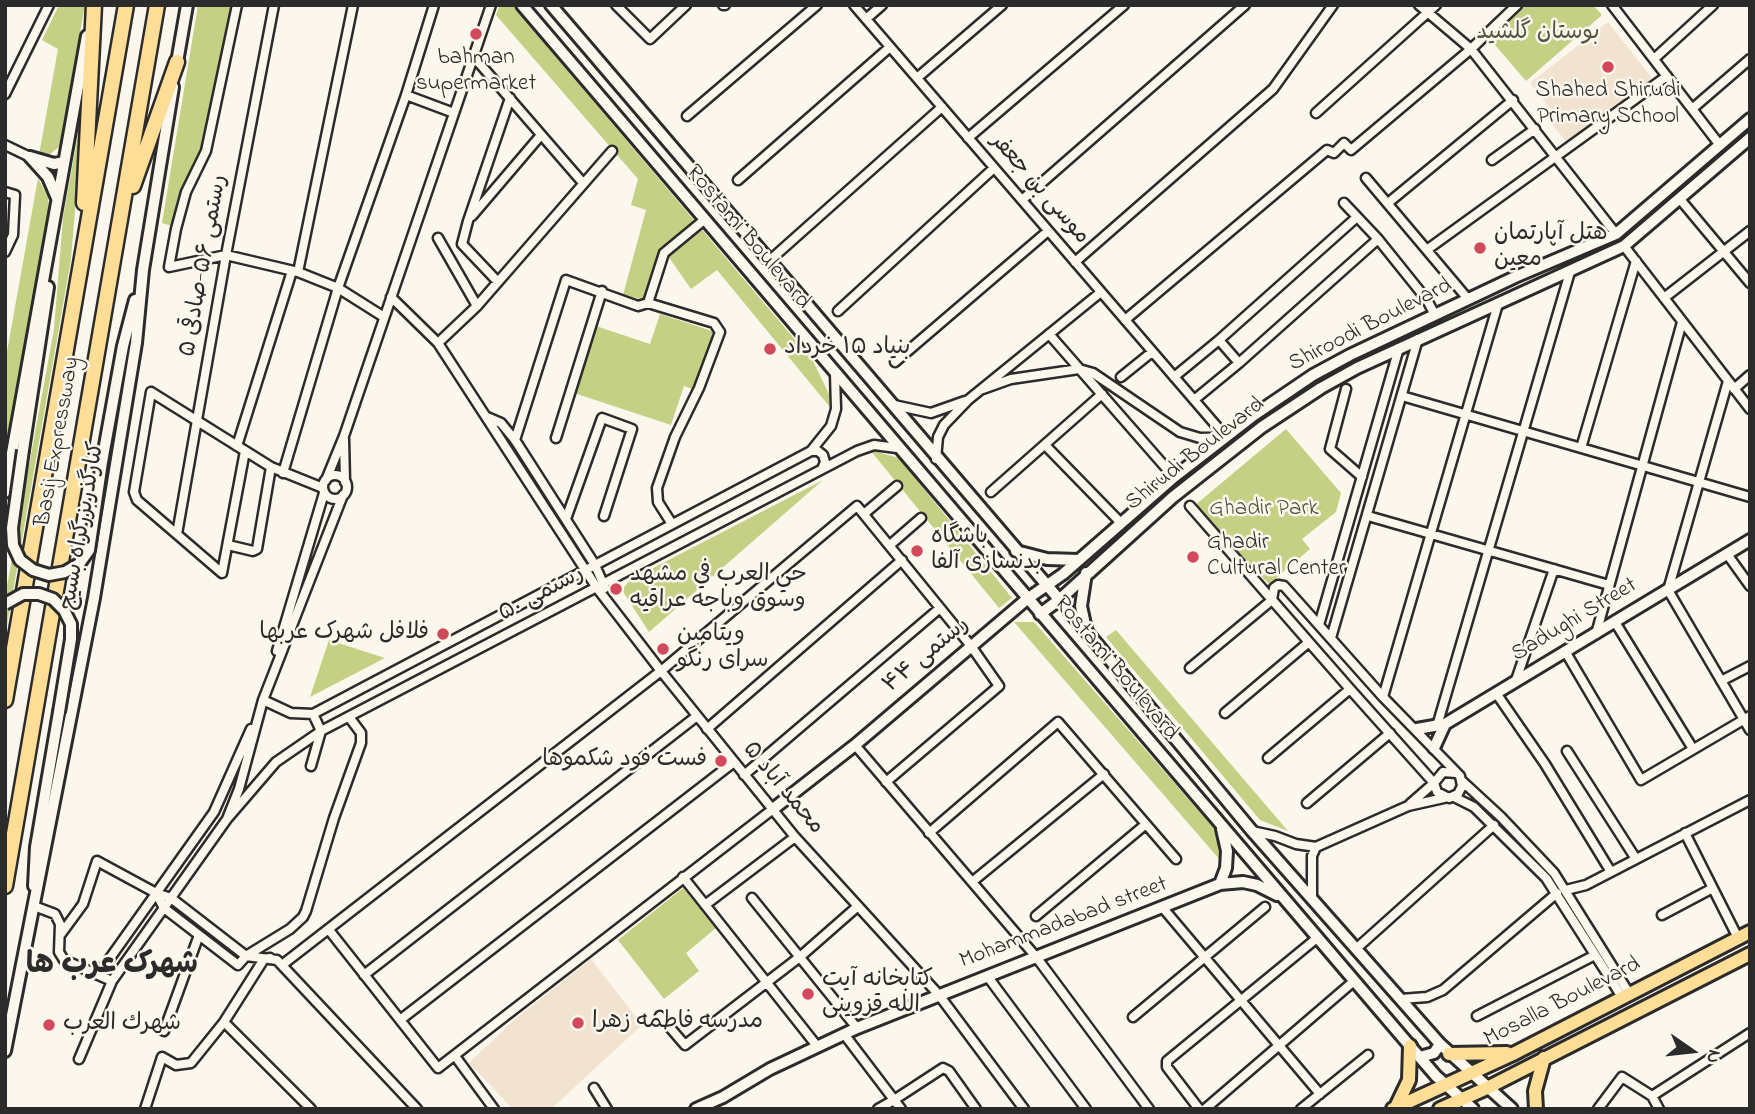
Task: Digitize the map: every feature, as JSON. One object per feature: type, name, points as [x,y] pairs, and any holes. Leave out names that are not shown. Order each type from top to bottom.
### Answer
[{"type":"highway","points":[[80,276],[93,5]]},
{"type":"highway","name":"Basij Expressway","points":[[5,700],[125,5]]},
{"type":"highway","name":"Basij Expressway","points":[[5,886],[157,5]]},
{"type":"highway","points":[[121,217],[177,62]]},
{"type":"main road","points":[[5,492],[93,5]]},
{"type":"main road","name":"کنارگذربزرگراه بسیج","points":[[5,1051],[94,598],[136,343],[143,270],[187,5]]},
{"type":"main road","name":"Rostami Boulevard","points":[[522,5],[1354,981],[1420,1057],[1473,1109]]},
{"type":"main road","name":"Rostami Boulevard","points":[[551,5],[936,459],[1087,632],[1252,831],[1449,1054],[1512,1109]]},
{"type":"main road","name":"Shiroodi Boulevard","points":[[1027,598],[1047,587],[1079,560],[1118,520],[1226,437],[1313,375],[1468,299],[1616,234],[1750,119]]},
{"type":"main road","name":"Shirudi Boulevard","points":[[1040,614],[1173,497],[1262,427],[1321,388],[1399,348],[1624,246],[1750,138]]},
{"type":"main road","points":[[30,157],[54,164],[64,162]]},
{"type":"main road","points":[[30,157],[48,177],[58,200],[43,332],[12,528],[13,545],[20,560],[33,570],[49,575],[65,572],[79,564],[89,550],[123,346],[143,270]]},
{"type":"main road","name":"Sadughi Street","points":[[1441,725],[1750,539]]},
{"type":"main road","points":[[1016,551],[1047,559],[1079,560]]},
{"type":"main road","points":[[1006,574],[1018,571],[1025,562]]},
{"type":"main road","points":[[1086,573],[1081,606],[1087,632]]},
{"type":"main road","points":[[5,604],[23,594],[39,594],[53,599],[64,610],[71,624],[71,639],[36,846],[34,906]]},
{"type":"main road","name":"رستمی ۴۴","points":[[773,809],[855,745],[1027,598]]},
{"type":"main road","points":[[1123,711],[1129,698],[1143,699]]},
{"type":"main road","points":[[1416,729],[1441,725],[1434,748]]},
{"type":"main road","points":[[1222,827],[1227,851],[1226,868],[1220,884],[1256,885],[1282,897]]},
{"type":"main road","name":"Mohammadabad street","points":[[696,1109],[723,1097],[770,1069],[857,1028],[1220,884]]},
{"type":"main road","name":"Mosalla Boulevard","points":[[1394,1108],[1515,1053],[1744,935]]},
{"type":"main road","name":"Mosalla Boulevard","points":[[1440,1109],[1488,1088],[1750,955]]},
{"type":"main road","points":[[1625,995],[1641,1009]]},
{"type":"main road","points":[[1420,1057],[1434,1053],[1440,1044]]},
{"type":"main road","points":[[1394,1108],[1409,1080],[1410,1046]]},
{"type":"main road","points":[[1449,1054],[1515,1053]]},
{"type":"main road","points":[[1536,1109],[1535,1091],[1544,1058]]},
{"type":"main road","points":[[723,1097],[731,1109]]},
{"type":"street","points":[[5,94],[49,5]]},
{"type":"street","points":[[237,5],[206,151],[186,192],[169,267],[226,255],[295,272],[338,288],[384,317]]},
{"type":"street","name":"رستمی ۵۶-صادقی ۵","points":[[177,534],[226,255],[274,5]]},
{"type":"street","points":[[237,446],[295,272],[352,5]]},
{"type":"street","points":[[283,473],[338,288],[406,95],[434,5]]},
{"type":"street","points":[[79,1059],[112,981],[227,819],[239,789],[324,487],[344,436],[491,5]]},
{"type":"street","points":[[616,5],[650,39],[686,5]]},
{"type":"street","points":[[687,116],[817,5]]},
{"type":"street","name":"موسی بن جعفر","points":[[854,5],[1226,437]]},
{"type":"street","points":[[866,19],[882,5]]},
{"type":"street","points":[[917,78],[1002,5]]},
{"type":"street","points":[[968,138],[1124,5]]},
{"type":"street","points":[[1022,200],[1245,5]]},
{"type":"street","points":[[1075,262],[1273,89],[1333,5]]},
{"type":"street","points":[[1419,5],[1471,49],[1616,234]]},
{"type":"street","points":[[1316,113],[1436,5]]},
{"type":"street","points":[[1125,320],[1327,150],[1334,153],[1345,143],[1352,150],[1471,49],[1517,5]]},
{"type":"street","points":[[1654,59],[1713,5]]},
{"type":"street","points":[[1617,7],[1719,144]]},
{"type":"street","points":[[738,180],[890,47]]},
{"type":"street","points":[[473,56],[583,183]]},
{"type":"street","points":[[1692,109],[1750,59]]},
{"type":"street","points":[[1428,250],[1667,76]]},
{"type":"street","points":[[406,95],[454,113]]},
{"type":"street","points":[[498,282],[462,244],[510,98]]},
{"type":"street","points":[[1388,203],[1513,100]]},
{"type":"street","points":[[769,261],[942,107]]},
{"type":"street","points":[[1493,160],[1535,128]]},
{"type":"street","points":[[468,220],[541,135]]},
{"type":"street","points":[[6,148],[30,157]]},
{"type":"street","points":[[438,343],[477,306],[612,151]]},
{"type":"street","points":[[838,311],[994,168]]},
{"type":"street","points":[[1366,178],[1468,299]]},
{"type":"street","points":[[5,192],[15,195],[13,235],[5,252]]},
{"type":"street","points":[[1679,198],[1750,283]]},
{"type":"street","points":[[1344,203],[1378,239],[1427,300],[1435,315]]},
{"type":"street","points":[[1174,377],[1219,341],[1357,217]]},
{"type":"street","points":[[648,303],[664,253],[704,220]]},
{"type":"street","points":[[895,362],[1048,231]]},
{"type":"street","points":[[1664,298],[1750,231]]},
{"type":"street","points":[[438,237],[477,306]]},
{"type":"street","points":[[1194,400],[1378,239]]},
{"type":"street","points":[[1624,246],[1750,409]]},
{"type":"street","points":[[1581,448],[1636,261]]},
{"type":"street","points":[[1441,725],[1570,272]]},
{"type":"street","points":[[515,440],[566,280],[638,306],[648,303],[714,323],[720,332],[699,388],[675,437],[657,488],[658,502],[672,524]]},
{"type":"street","points":[[556,438],[602,291]]},
{"type":"street","points":[[936,459],[938,437],[944,425],[968,400],[1101,292]]},
{"type":"street","points":[[391,297],[438,343],[586,570],[601,586]]},
{"type":"street","points":[[1383,696],[1498,304]]},
{"type":"street","points":[[1596,634],[1682,322]]},
{"type":"street","points":[[1049,334],[1174,477]]},
{"type":"street","points":[[1331,638],[1418,339]]},
{"type":"street","points":[[1219,341],[1239,363]]},
{"type":"street","points":[[1319,625],[1399,348]]},
{"type":"street","points":[[1121,377],[1153,352]]},
{"type":"street","points":[[983,389],[1011,379],[1079,369],[1093,373],[1180,432],[1200,438],[1226,437]]},
{"type":"street","name":"رستمی ۵۰","points":[[313,714],[811,451],[831,426],[836,409],[835,373]]},
{"type":"street","points":[[1750,375],[1731,385],[1668,590],[1721,681],[1747,718],[1750,730]]},
{"type":"street","points":[[1346,389],[1329,449],[1362,477]]},
{"type":"street","points":[[246,451],[222,573],[137,500],[134,492],[151,392],[198,421],[237,446],[246,451],[271,467],[324,487]]},
{"type":"street","points":[[991,492],[1102,394]]},
{"type":"street","points":[[1402,396],[1750,497]]},
{"type":"street","points":[[892,404],[931,413],[968,400]]},
{"type":"street","points":[[486,416],[501,423],[515,440],[595,565],[601,586]]},
{"type":"street","points":[[566,519],[602,418],[632,429],[604,516]]},
{"type":"street","points":[[98,975],[214,812],[263,701],[346,491],[344,436]]},
{"type":"street","name":"رستمی ۵۰","points":[[227,819],[276,762],[348,717],[822,469],[874,445],[897,447]]},
{"type":"street","points":[[1045,445],[1118,520]]},
{"type":"street","points":[[811,451],[818,451],[823,456],[825,462],[822,469]]},
{"type":"street","points":[[228,545],[253,551],[257,549],[271,467]]},
{"type":"street","points":[[324,487],[334,475],[345,482]]},
{"type":"street","points":[[5,479],[5,492]]},
{"type":"street","points":[[865,513],[897,486]]},
{"type":"street","points":[[324,487],[327,496],[335,499],[344,495]]},
{"type":"street","points":[[282,965],[329,930],[330,925],[661,671],[858,506],[971,646],[999,686],[886,782]]},
{"type":"street","points":[[1190,506],[1434,783],[1437,792],[1474,807],[1546,878],[1595,955],[1625,995]]},
{"type":"street","points":[[1368,516],[1609,585]]},
{"type":"street","points":[[890,545],[921,518]]},
{"type":"street","points":[[1727,554],[1750,586]]},
{"type":"street","points":[[707,729],[902,560]]},
{"type":"street","points":[[1516,680],[1554,569]]},
{"type":"street","points":[[1190,668],[1272,600],[1274,588],[1278,585],[1284,586],[1459,777],[1461,790],[1449,797],[1408,806],[1316,847],[1252,831]]},
{"type":"street","name":"محمد آباد ۵","points":[[601,586],[606,598],[661,671],[744,775],[795,837],[939,995],[1024,1109]]},
{"type":"street","points":[[744,775],[940,608]]},
{"type":"street","points":[[1615,622],[1693,749]]},
{"type":"street","points":[[1225,713],[1309,642]]},
{"type":"street","points":[[1566,651],[1641,780],[1747,718]]},
{"type":"street","points":[[1721,681],[1750,666]]},
{"type":"street","points":[[1268,758],[1350,689]]},
{"type":"street","points":[[1496,693],[1545,764],[1611,872]]},
{"type":"street","points":[[263,701],[292,713],[313,714],[321,732],[311,766]]},
{"type":"street","points":[[1381,723],[1395,710]]},
{"type":"street","points":[[364,975],[697,716]]},
{"type":"street","points":[[156,893],[164,908],[240,965],[246,956],[290,929],[306,911],[334,818],[361,743],[361,733],[348,717]]},
{"type":"street","points":[[929,832],[1058,722],[1176,859]]},
{"type":"street","points":[[1307,803],[1390,733]]},
{"type":"street","points":[[855,745],[1037,958],[1149,1109]]},
{"type":"street","points":[[1567,751],[1636,859]]},
{"type":"street","points":[[400,1020],[734,762]]},
{"type":"street","points":[[1408,806],[1443,772],[1452,771],[1459,777],[1501,817],[1566,890],[1625,995]]},
{"type":"street","points":[[972,882],[1104,774]]},
{"type":"street","points":[[1566,890],[1586,885],[1750,800]]},
{"type":"street","points":[[329,930],[438,1069],[773,809]]},
{"type":"street","points":[[1036,916],[1146,824]]},
{"type":"street","points":[[1357,948],[1494,825]]},
{"type":"street","points":[[1685,833],[1712,889],[1744,935]]},
{"type":"street","points":[[705,905],[795,837]]},
{"type":"street","points":[[1312,898],[1312,856],[1316,847]]},
{"type":"street","points":[[61,934],[83,904],[97,861],[156,893],[171,898],[246,956],[276,960],[417,1109]]},
{"type":"street","points":[[683,877],[817,1046]]},
{"type":"street","points":[[1662,915],[1712,889]]},
{"type":"street","points":[[1401,999],[1427,997],[1443,990],[1557,893]]},
{"type":"street","points":[[752,898],[857,1028]]},
{"type":"street","points":[[34,906],[55,914],[60,924],[59,952],[64,960],[112,981]]},
{"type":"street","points":[[660,1016],[685,1045],[800,956],[858,906]]},
{"type":"street","points":[[1133,1017],[1265,907]]},
{"type":"street","points":[[1163,908],[1320,1094]]},
{"type":"street","points":[[164,1031],[199,935]]},
{"type":"street","points":[[1199,1109],[1167,1061],[1317,938]]},
{"type":"street","points":[[1477,1016],[1595,955]]},
{"type":"street","points":[[145,1109],[162,1057],[176,1065],[191,1063],[224,1022],[264,960],[270,958]]},
{"type":"street","points":[[988,976],[1086,1109]]},
{"type":"street","points":[[1205,1109],[1354,981]]},
{"type":"street","points":[[224,1022],[311,1109]]},
{"type":"street","points":[[1652,1096],[1750,1033]]},
{"type":"street","points":[[844,1034],[901,1109]]},
{"type":"street","points":[[1301,1109],[1367,1055]]},
{"type":"street","points":[[455,1056],[494,1109]]},
{"type":"street","points":[[878,1109],[943,1068],[949,1071],[976,1109]]},
{"type":"street","points":[[1598,1109],[1622,1077],[1652,1096],[1660,1109]]},
{"type":"street","points":[[594,1088],[607,1109]]},
{"type":"shaded area","points":[[1608,22],[1652,78],[1569,145],[1551,123],[1557,117],[1530,83]]},
{"type":"shaded area","name":"مدرسه فاطمه زهرا","points":[[591,959],[642,1025],[551,1109],[513,1109],[469,1063],[513,1021]]},
{"type":"green space","points":[[59,5],[85,5],[59,147],[50,154],[39,155],[58,49],[42,40]]},
{"type":"green space","points":[[198,5],[231,5],[202,152],[183,190],[172,226],[162,223]]},
{"type":"green space","points":[[500,5],[512,5],[813,361],[829,394],[829,406],[717,270],[691,289],[661,246],[645,300],[623,295],[646,210],[631,205],[638,179],[496,15]]},
{"type":"green space","name":"بوستان گلشید","points":[[1525,5],[1593,5],[1602,15],[1526,81],[1489,38]]},
{"type":"green space","points":[[84,101],[71,259],[5,637],[5,597],[54,329],[63,218]]},
{"type":"green space","points":[[38,178],[48,197],[50,217],[5,470],[5,363]]},
{"type":"green space","points":[[660,314],[715,332],[695,390],[684,386],[671,425],[574,393],[596,326],[650,344]]},
{"type":"green space","name":"Ghadir Park","points":[[1286,429],[1341,493],[1336,512],[1302,539],[1310,549],[1269,584],[1194,506]]},
{"type":"green space","points":[[870,450],[899,458],[1012,598],[999,608]]},
{"type":"green space","points":[[823,480],[649,632],[622,590],[630,580]]},
{"type":"green space","points":[[1014,622],[1034,622],[1219,834],[1220,860]]},
{"type":"green space","points":[[1116,630],[1288,831],[1260,820],[1106,637]]},
{"type":"green space","points":[[329,640],[385,658],[310,697]]},
{"type":"green space","points":[[683,888],[716,928],[686,953],[699,971],[664,999],[618,940]]},
{"type":"place","name":"bahman supermarket","points":[[476,34]]},
{"type":"place","name":"Shahed Shirudi Primary School","points":[[1608,67]]},
{"type":"place","name":"هتل آپارتمان معین","points":[[1480,248]]},
{"type":"place","name":"بنیاد ۱۵ خرداد","points":[[770,349]]},
{"type":"place","name":"باشگاه بدنسازی آلفا","points":[[917,551]]},
{"type":"place","name":"Ghadir Cultural Center","points":[[1193,557]]},
{"type":"place","name":"حي العرب في مشهد وسوق وباجه عراقيه","points":[[616,589]]},
{"type":"place","name":"فلافل شهرک عربها","points":[[443,634]]},
{"type":"place","name":"ویتامین سرای رنگو","points":[[663,649]]},
{"type":"place","name":"فست فود شکموها","points":[[721,761]]},
{"type":"place","name":"کتابخانه آیت الله قزوینی","points":[[808,994]]},
{"type":"place","name":"مدرسه فاطمه زهرا","points":[[578,1023]]},
{"type":"place","name":"شهرك العرب","points":[[49,1025]]},
{"type":"district","name":"شهرک عرب ها","points":[[112,967]]}]
